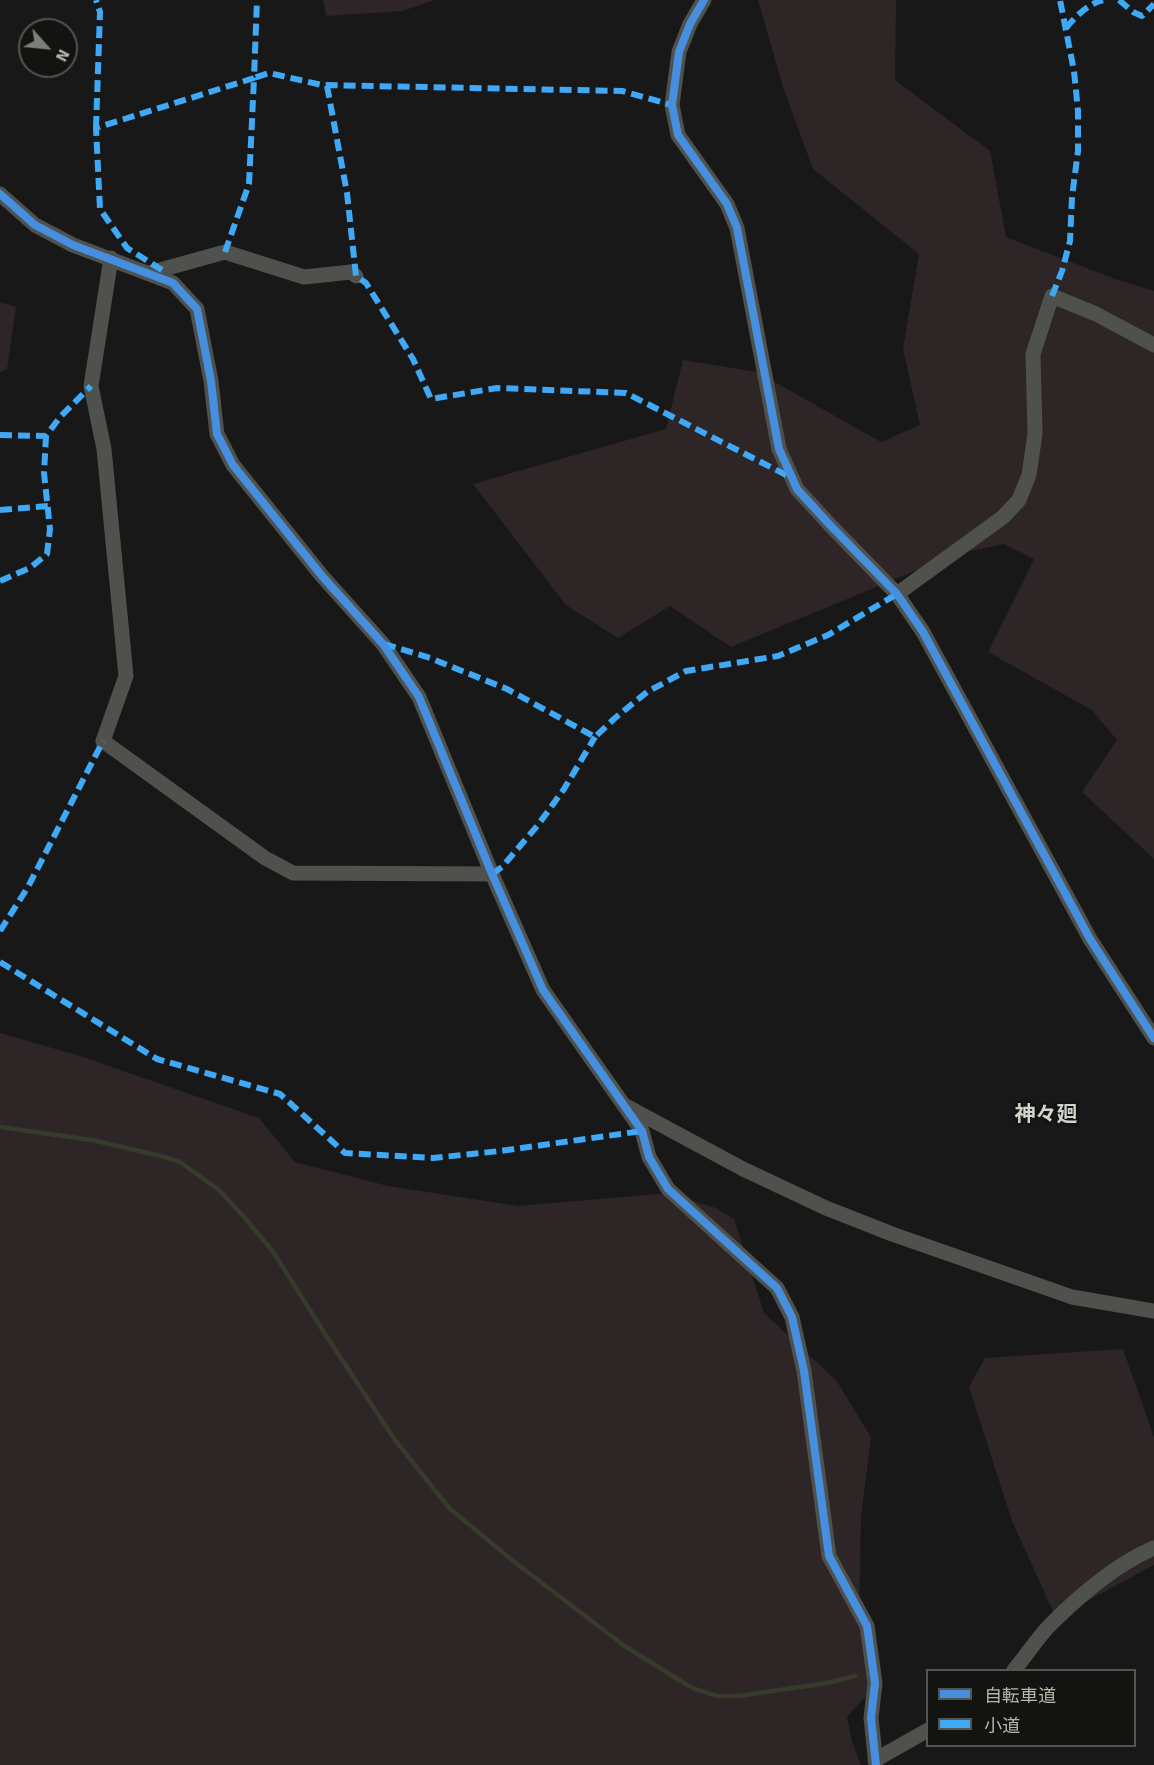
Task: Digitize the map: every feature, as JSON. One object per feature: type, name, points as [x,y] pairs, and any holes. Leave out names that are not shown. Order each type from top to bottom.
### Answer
[{"type":"street","points":[[704,0],[690,24],[679,52],[672,105],[678,135],[728,204],[737,228],[779,449],[797,489],[897,594],[923,632],[1090,939],[1154,1038]]},
{"type":"street","points":[[0,194],[35,225],[73,245],[173,283],[197,309],[211,381],[217,434],[233,465],[322,576],[383,644],[419,698],[543,990],[642,1131],[649,1157],[668,1189],[777,1288],[792,1317],[804,1371],[829,1556],[867,1626],[874,1683],[871,1718],[875,1763],[926,1731]]},
{"type":"street","points":[[149,273],[225,252],[304,277],[351,272],[356,276]]},
{"type":"street","points":[[111,258],[91,386],[104,449],[126,676],[103,741],[265,858],[293,873],[492,874]]},
{"type":"street","points":[[897,594],[1003,518],[1019,500],[1029,475],[1035,434],[1033,354],[1052,296],[1096,314],[1154,345]]},
{"type":"street","points":[[623,1104],[743,1169],[826,1208],[881,1230],[1072,1297],[1154,1311]]},
{"type":"street","points":[[1016,1669],[1048,1627],[1090,1588],[1138,1554],[1154,1548]]},
{"type":"shaded area","points":[[323,0],[434,0],[403,11],[326,16]]},
{"type":"shaded area","points":[[758,0],[896,0],[895,80],[990,151],[1006,237],[1115,279],[1154,291],[1154,859],[1082,792],[1117,740],[1092,710],[988,652],[1034,559],[1004,544],[956,554],[731,647],[670,606],[618,638],[566,605],[473,484],[666,429],[683,360],[757,372],[881,442],[920,425],[903,349],[919,254],[813,169],[783,87]]},
{"type":"shaded area","points":[[0,302],[16,307],[7,369],[0,372]]},
{"type":"shaded area","points":[[0,1033],[80,1056],[259,1118],[295,1162],[388,1186],[519,1206],[669,1193],[716,1208],[734,1219],[764,1313],[836,1380],[871,1437],[861,1517],[859,1622],[872,1689],[847,1717],[852,1742],[861,1765],[0,1765]]},
{"type":"shaded area","points":[[1123,1349],[1154,1437],[1154,1565],[1056,1618],[1012,1521],[969,1387],[985,1358]]},
{"type":"waterway","points":[[0,1127],[92,1140],[161,1156],[180,1162],[219,1190],[274,1253],[395,1440],[449,1508],[517,1564],[626,1647],[695,1689],[717,1696],[739,1696],[827,1683],[855,1676]]},
{"type":"marked path","points":[[96,0],[100,12],[96,128]]},
{"type":"marked path","points":[[162,270],[127,248],[100,209],[96,128],[254,78],[257,0]]},
{"type":"marked path","points":[[1052,296],[1070,241],[1072,197],[1078,151],[1078,111],[1074,71],[1060,0]]},
{"type":"marked path","points":[[1066,28],[1092,4],[1103,0]]},
{"type":"marked path","points":[[1119,0],[1133,12],[1142,16],[1154,4]]},
{"type":"marked path","points":[[225,252],[249,184],[254,78],[269,73],[322,85],[622,91],[672,105]]},
{"type":"marked path","points":[[327,86],[347,193],[356,276],[366,283],[413,359],[431,399],[497,388],[626,393],[792,478]]},
{"type":"marked path","points":[[0,435],[46,436],[60,417],[91,386]]},
{"type":"marked path","points":[[0,581],[30,568],[47,554],[50,529],[44,473],[46,436]]},
{"type":"marked path","points":[[0,510],[48,506]]},
{"type":"marked path","points":[[384,644],[430,658],[507,689],[595,737],[647,692],[686,671],[778,656],[828,635],[897,594]]},
{"type":"marked path","points":[[492,874],[502,867],[538,825],[564,789],[595,737]]},
{"type":"marked path","points":[[0,931],[28,887],[103,741]]},
{"type":"marked path","points":[[0,962],[157,1059],[280,1094],[345,1153],[433,1158],[642,1131]]},
{"type":"cycle path","points":[[704,0],[690,24],[679,52],[672,105],[678,135],[727,204],[737,228],[779,449],[797,489],[897,594],[923,632],[1090,939],[1154,1038]]},
{"type":"cycle path","points":[[0,194],[35,225],[73,245],[173,283],[197,309],[211,381],[217,434],[233,465],[322,576],[383,644],[419,697],[543,990],[642,1131],[649,1157],[668,1189],[777,1288],[792,1317],[804,1371],[829,1556],[867,1626],[875,1683],[871,1718],[876,1765]]},
{"type":"district","name":"神々廻","points":[[1046,1115]]}]
